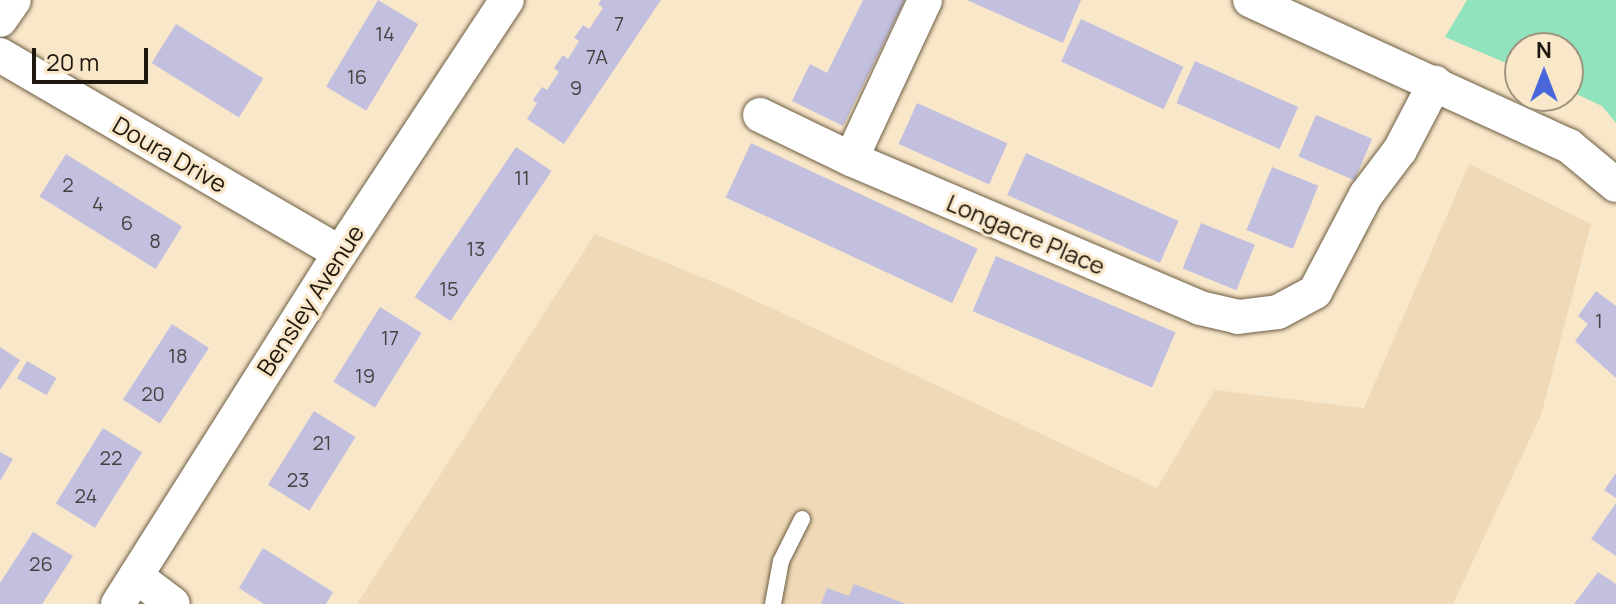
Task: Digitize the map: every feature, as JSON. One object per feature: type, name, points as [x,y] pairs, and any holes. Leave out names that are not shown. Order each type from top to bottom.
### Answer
[{"type":"street","points":[[0,20],[14,0]]},
{"type":"street","name":"Bensley Avenue","points":[[127,590],[340,253],[507,0]]},
{"type":"street","points":[[851,159],[925,0]]},
{"type":"street","points":[[1250,0],[1569,146],[1616,185]]},
{"type":"street","name":"Doura Drive","points":[[0,55],[340,253]]},
{"type":"street","name":"Longacre Place","points":[[760,115],[851,159],[1200,308],[1238,317],[1278,312],[1315,292],[1366,195],[1400,150],[1435,83]]},
{"type":"street","points":[[127,590],[173,604]]},
{"type":"lane","points":[[773,604],[781,561],[802,519]]},
{"type":"shaded area","points":[[1469,164],[1591,224],[1541,415],[1453,604],[357,604],[595,234],[728,288],[1157,488],[1215,390],[1364,408]]},
{"type":"green space","points":[[1467,0],[1616,0],[1616,123],[1602,106],[1584,98],[1584,32],[1504,32],[1504,62],[1445,37]]},
{"type":"building","points":[[378,0],[418,24],[366,111],[326,87]]},
{"type":"building","points":[[601,0],[661,0],[564,144],[527,119],[537,103],[533,100],[542,87],[547,90],[559,72],[554,68],[563,55],[568,59],[579,41],[574,38],[583,25],[589,29],[603,8],[598,4]]},
{"type":"building","points":[[863,0],[905,0],[843,126],[792,101],[810,64],[827,73]]},
{"type":"building","points":[[967,0],[1081,0],[1063,43]]},
{"type":"building","points":[[1081,19],[1183,67],[1164,109],[1061,62]]},
{"type":"building","points":[[176,24],[263,79],[239,118],[152,63]]},
{"type":"building","points":[[1195,61],[1298,107],[1280,149],[1176,103]]},
{"type":"building","points":[[917,103],[1007,143],[989,184],[899,144]]},
{"type":"building","points":[[1316,115],[1372,139],[1355,180],[1298,156]]},
{"type":"building","points":[[751,143],[978,249],[952,303],[726,197]]},
{"type":"building","points":[[516,147],[552,171],[450,321],[415,297]]},
{"type":"building","points":[[1026,153],[1179,221],[1160,263],[1007,195]]},
{"type":"building","points":[[66,154],[182,227],[156,269],[40,196]]},
{"type":"building","points":[[1272,167],[1318,186],[1293,249],[1247,230]]},
{"type":"building","points":[[1201,223],[1255,245],[1236,290],[1183,268]]},
{"type":"building","points":[[996,256],[1175,332],[1152,387],[973,311]]},
{"type":"building","points":[[1596,291],[1616,306],[1616,378],[1575,341],[1588,324],[1578,316]]},
{"type":"building","points":[[380,307],[422,333],[375,408],[333,382]]},
{"type":"building","points":[[172,324],[209,348],[160,423],[123,399]]},
{"type":"building","points":[[0,347],[20,360],[0,390]]},
{"type":"building","points":[[27,361],[56,378],[46,395],[17,378]]},
{"type":"building","points":[[314,411],[356,437],[309,511],[268,485]]},
{"type":"building","points":[[103,428],[142,452],[95,528],[56,503]]},
{"type":"building","points":[[0,452],[13,459],[0,481]]},
{"type":"building","points":[[1616,473],[1616,498],[1604,490]]},
{"type":"building","points":[[1616,503],[1616,556],[1591,539]]},
{"type":"building","points":[[33,532],[73,556],[42,604],[0,604],[0,583]]},
{"type":"building","points":[[263,548],[333,592],[326,604],[264,604],[239,588]]},
{"type":"building","points":[[1598,572],[1616,584],[1616,604],[1574,604]]},
{"type":"building","points":[[854,584],[906,604],[821,604],[827,588],[849,596]]}]
